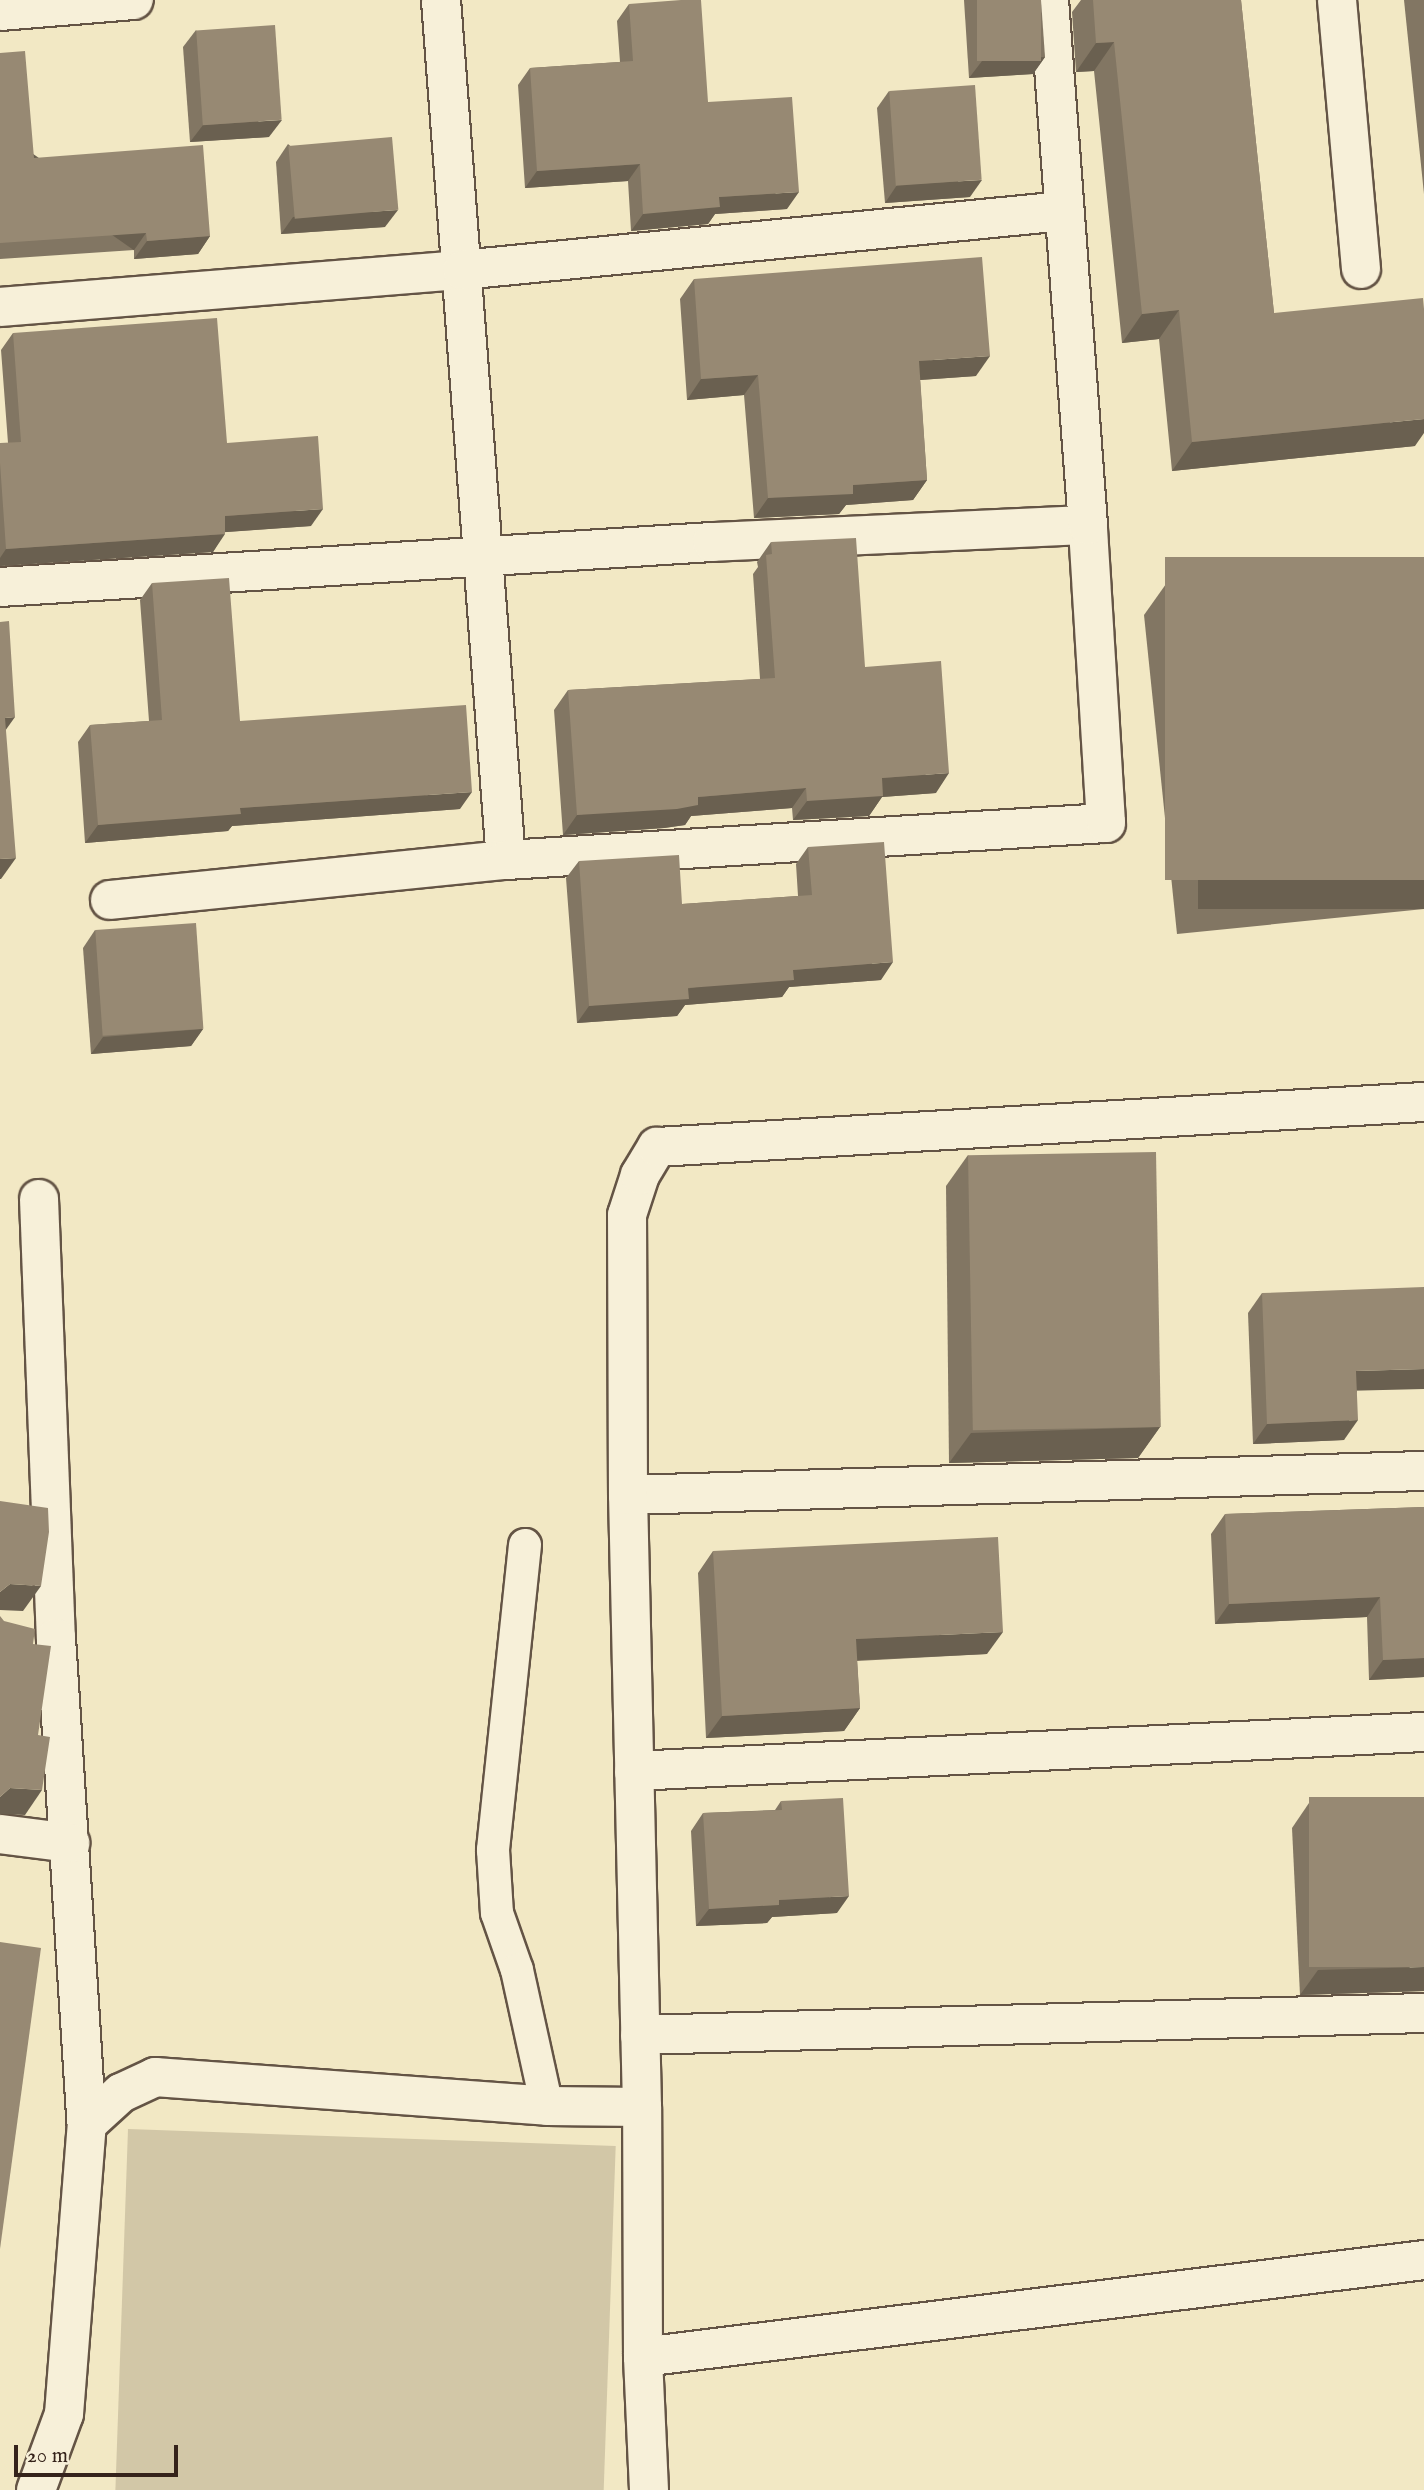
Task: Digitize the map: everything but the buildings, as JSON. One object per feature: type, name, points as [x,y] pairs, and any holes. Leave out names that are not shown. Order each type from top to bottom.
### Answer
[{"type":"street","points":[[0,12],[134,0]]},
{"type":"street","points":[[441,0],[506,860]]},
{"type":"street","points":[[110,900],[506,860],[1106,823],[1088,525],[1049,0]]},
{"type":"street","points":[[1338,0],[1361,269]]},
{"type":"street","points":[[0,307],[462,270],[1064,211]]},
{"type":"street","points":[[0,587],[483,555],[1088,525]]},
{"type":"street","points":[[649,2490],[643,2357],[642,2108],[628,1495],[627,1215],[640,1175],[657,1147],[1424,1102]]},
{"type":"street","points":[[36,2490],[64,2414],[87,2124],[70,1843],[39,1636],[39,1199]]},
{"type":"street","points":[[628,1495],[1424,1471]]},
{"type":"street","points":[[634,1771],[1424,1732]]},
{"type":"street","points":[[0,1834],[70,1843]]},
{"type":"street","points":[[640,2035],[1424,2013]]},
{"type":"street","points":[[87,2124],[121,2094],[155,2077],[547,2106],[642,2108]]},
{"type":"street","points":[[643,2357],[1424,2260]]},
{"type":"lane","points":[[525,1545],[493,1850],[497,1913],[517,1970],[547,2106]]},
{"type":"shaded area","points":[[128,2129],[616,2146],[604,2490],[115,2490]]}]
